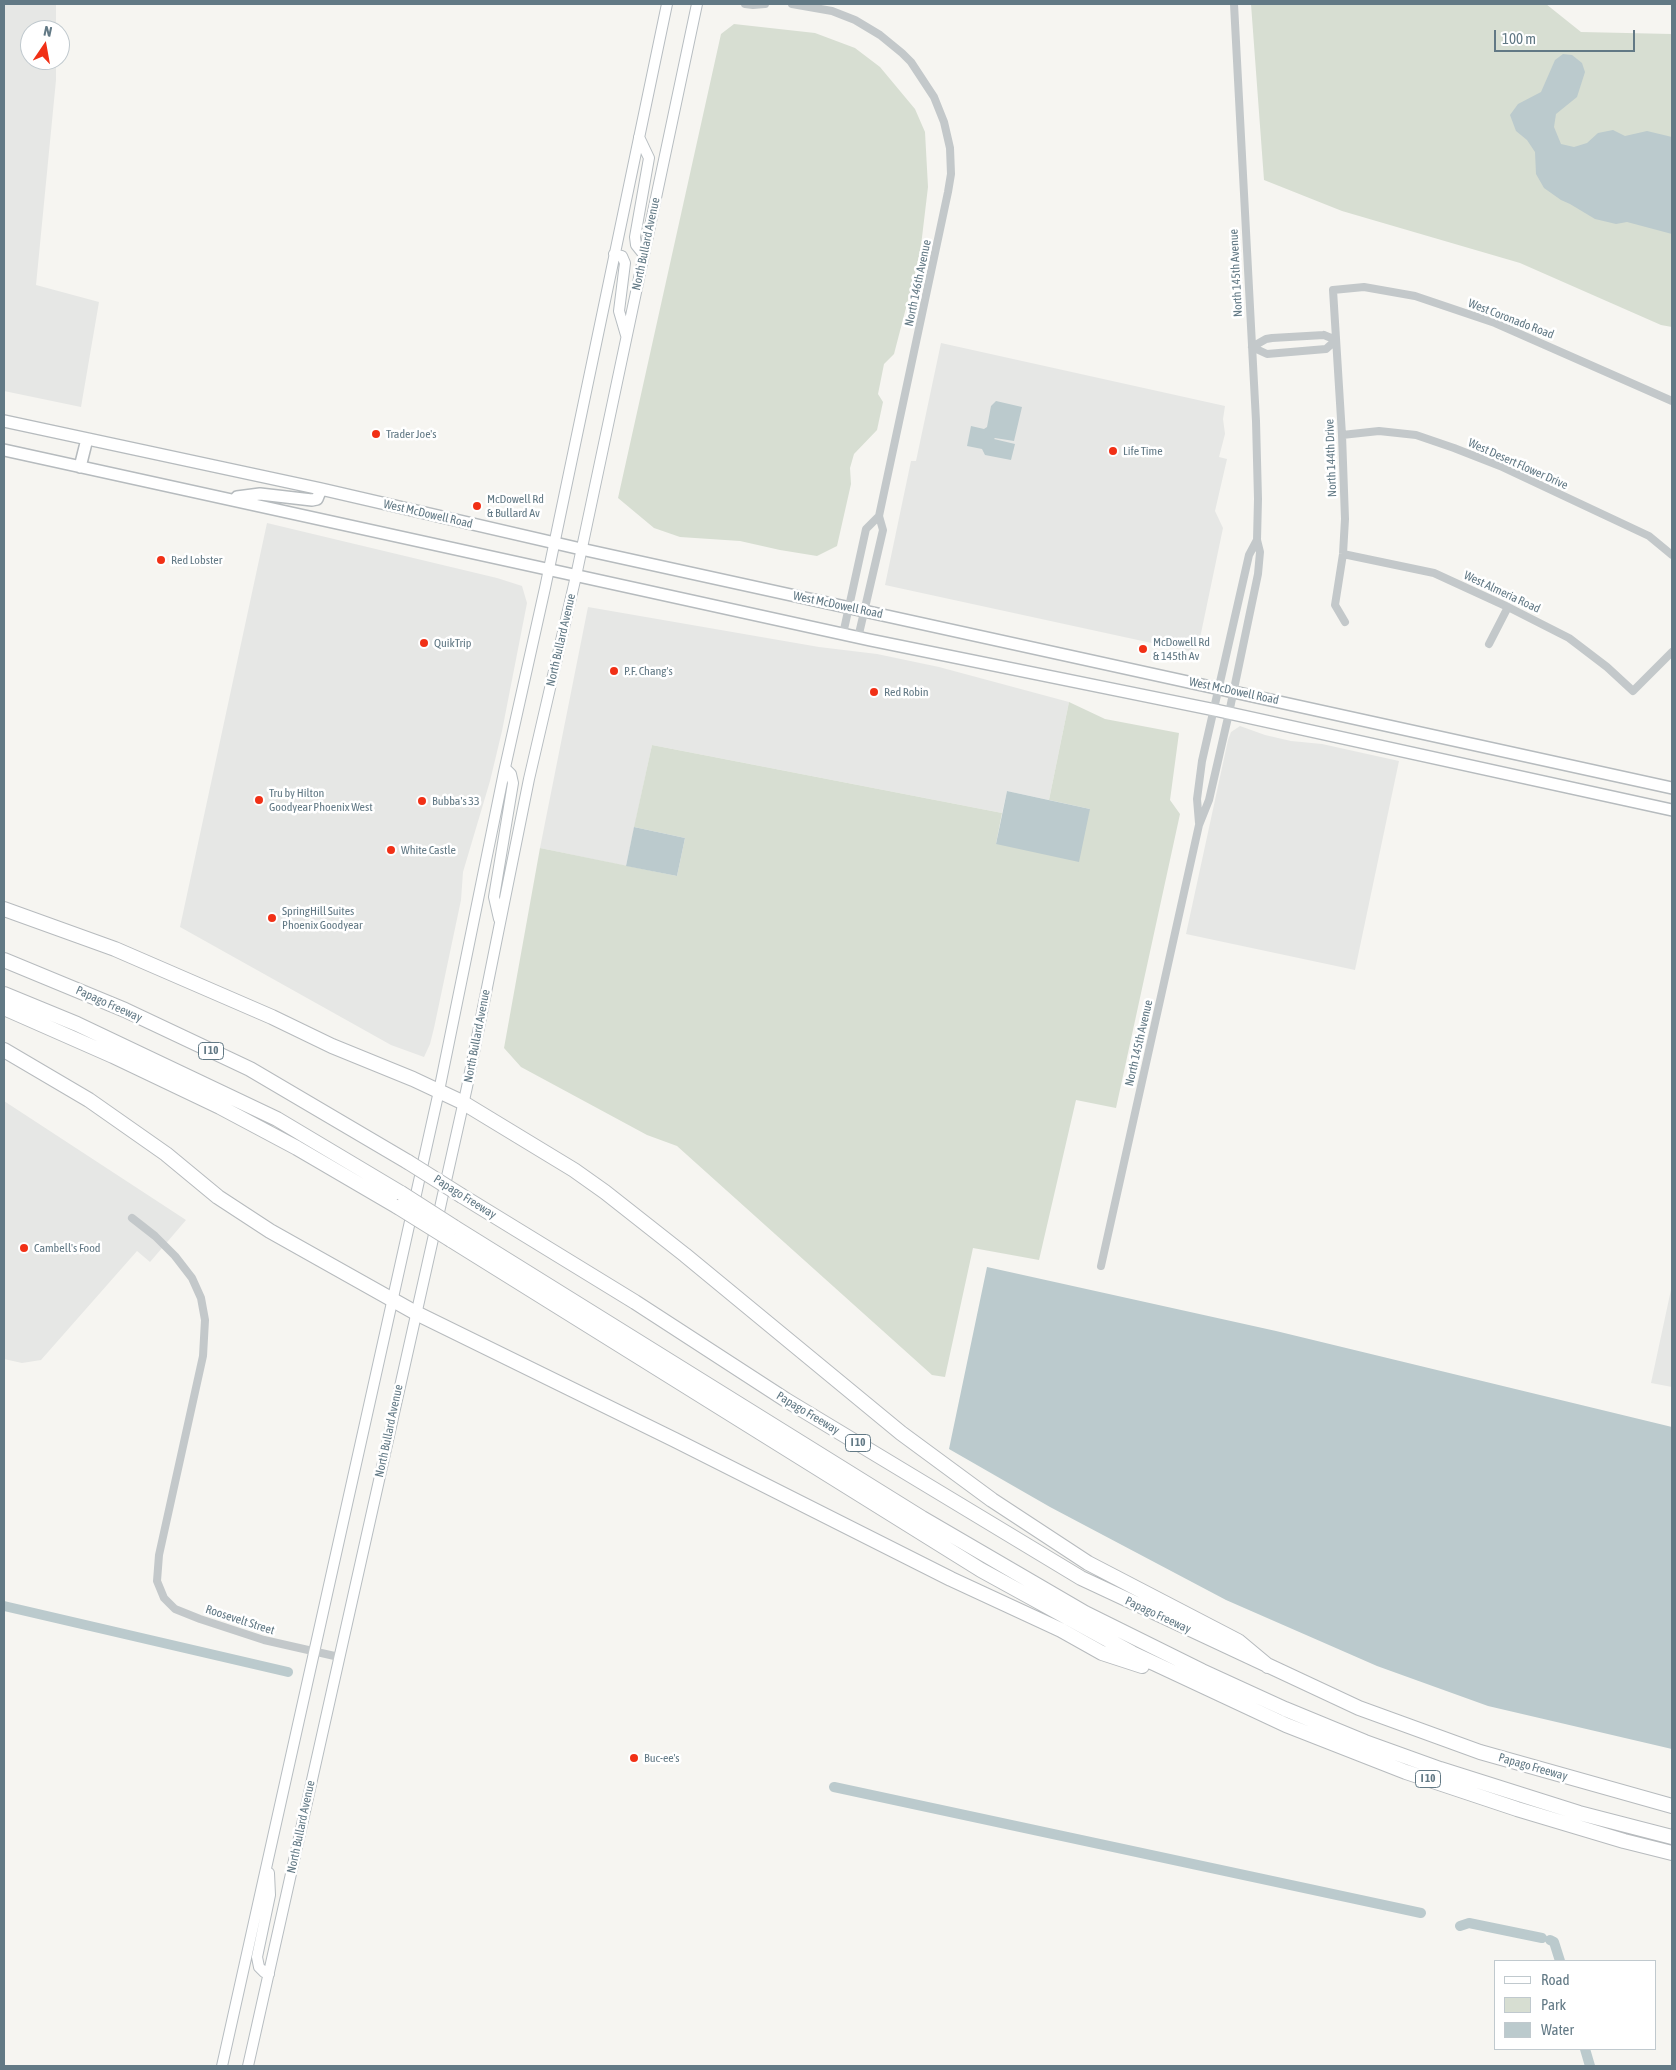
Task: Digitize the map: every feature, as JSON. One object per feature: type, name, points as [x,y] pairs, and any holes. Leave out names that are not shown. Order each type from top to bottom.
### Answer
[{"type":"highway","points":[[4,909],[115,949],[462,1102],[574,1170],[605,1192],[685,1255],[901,1433],[992,1500],[1088,1563],[1238,1642],[1268,1666]]},
{"type":"highway","name":"Papago Freeway","points":[[4,960],[125,1010],[250,1069],[408,1162],[635,1302],[786,1400],[1081,1578],[1359,1708],[1480,1752],[1672,1806]]},
{"type":"highway","points":[[4,994],[77,1024],[277,1119],[400,1200]]},
{"type":"highway","name":"I 10","points":[[4,1008],[60,1031],[197,1095],[400,1200],[981,1570],[1081,1626],[1193,1683],[1303,1732],[1450,1787],[1574,1826],[1672,1853]]},
{"type":"highway","points":[[4,1050],[89,1100],[166,1154],[218,1197],[270,1231],[416,1313],[675,1440],[951,1579],[1061,1630],[1102,1653],[1193,1683]]},
{"type":"highway","points":[[453,1234],[922,1518],[1085,1613],[1202,1671],[1285,1709],[1365,1742],[1440,1769],[1579,1813],[1672,1837]]},
{"type":"main road","name":"North Bullard Avenue","points":[[222,2066],[439,1091],[505,768],[667,4]]},
{"type":"main road","name":"North Bullard Avenue","points":[[248,2066],[462,1102],[529,779],[576,576],[697,4]]},
{"type":"main road","points":[[639,137],[648,158],[635,237],[636,245],[644,255]]},
{"type":"main road","points":[[614,254],[622,256],[626,263],[619,311],[626,336]]},
{"type":"main road","name":"West McDowell Road","points":[[4,421],[321,489],[581,549],[1672,788]]},
{"type":"main road","points":[[80,467],[87,439]]},
{"type":"main road","name":"West McDowell Road","points":[[4,450],[858,638],[1215,710],[1672,810]]},
{"type":"main road","points":[[228,498],[260,494],[312,500],[317,499],[321,489]]},
{"type":"main road","points":[[500,923],[494,897],[513,783],[511,774],[505,768]]},
{"type":"main road","points":[[269,1856],[270,1895],[257,1957],[259,1967],[269,1974]]},
{"type":"street","points":[[745,4],[753,6],[765,4]]},
{"type":"street","name":"North 146th Avenue","points":[[792,4],[832,11],[855,20],[880,35],[911,62],[926,82],[940,110],[950,148],[951,174],[879,516],[883,530],[858,638]]},
{"type":"street","name":"North 145th Avenue","points":[[1101,1266],[1199,825],[1209,800],[1234,691],[1258,574],[1260,552],[1257,540],[1257,470],[1252,347],[1234,4]]},
{"type":"street","name":"West Coronado Road","points":[[1333,290],[1364,287],[1415,296],[1504,326],[1672,401]]},
{"type":"street","name":"North 144th Drive","points":[[1333,290],[1345,519],[1343,554],[1335,604],[1344,622]]},
{"type":"street","points":[[1324,336],[1336,340],[1326,349],[1312,351],[1267,354],[1252,347],[1266,339],[1272,338],[1324,336]]},
{"type":"street","name":"West Desert Flower Drive","points":[[1342,435],[1379,431],[1416,435],[1454,448],[1500,466],[1649,536],[1672,555]]},
{"type":"street","name":"North 146th Avenue","points":[[843,634],[866,529],[879,516]]},
{"type":"street","name":"North 145th Avenue","points":[[1199,825],[1197,799],[1200,774],[1249,555],[1257,540]]},
{"type":"street","name":"West Almeria Road","points":[[1343,554],[1434,573],[1508,607],[1568,638],[1607,667],[1633,691],[1672,652]]},
{"type":"street","points":[[1490,644],[1508,607]]},
{"type":"street","name":"Roosevelt Street","points":[[132,1218],[155,1236],[175,1256],[192,1278],[201,1298],[205,1320],[203,1356],[159,1555],[157,1581],[164,1598],[175,1610],[200,1619],[264,1640],[339,1657]]},
{"type":"shaded area","points":[[4,4],[56,4],[56,20],[20,20],[20,70],[56,70],[36,285],[99,302],[81,407],[4,391]]},
{"type":"shaded area","points":[[941,343],[1225,406],[1223,419],[1225,434],[1219,457],[1227,459],[1215,511],[1223,528],[1200,638],[1194,645],[1193,652],[885,585],[911,461],[916,461]]},
{"type":"shaded area","points":[[267,523],[497,578],[522,586],[527,603],[502,731],[490,781],[463,872],[461,900],[434,1028],[424,1057],[391,1045],[180,927]]},
{"type":"shaded area","points":[[588,607],[819,647],[877,654],[939,667],[1069,702],[1049,800],[1007,791],[1002,813],[652,745],[626,866],[540,848]]},
{"type":"shaded area","points":[[1240,726],[1265,735],[1291,741],[1322,744],[1399,761],[1355,970],[1186,934],[1228,740],[1231,732]]},
{"type":"shaded area","points":[[4,1101],[186,1220],[150,1262],[137,1251],[41,1360],[22,1363],[4,1359]]},
{"type":"shaded area","points":[[1672,1285],[1672,1387],[1651,1383]]},
{"type":"green space","points":[[1251,4],[1546,4],[1581,32],[1672,34],[1672,327],[1661,325],[1520,263],[1342,211],[1264,180]]},
{"type":"green space","points":[[734,24],[815,33],[855,48],[880,67],[915,109],[925,132],[928,187],[920,254],[894,354],[884,364],[878,394],[883,402],[877,430],[854,454],[850,468],[851,484],[837,546],[817,556],[740,541],[680,537],[654,528],[618,498],[721,34]]},
{"type":"green space","points":[[1069,702],[1105,719],[1179,733],[1170,800],[1180,814],[1116,1108],[1076,1100],[1039,1260],[973,1248],[945,1377],[932,1375],[677,1146],[647,1135],[521,1067],[504,1048],[540,848],[677,876],[685,838],[634,827],[652,745],[1002,813],[996,844],[1090,809],[1049,800]]},
{"type":"water","points":[[1563,54],[1572,55],[1582,63],[1585,72],[1577,97],[1556,114],[1554,127],[1561,144],[1574,147],[1587,143],[1598,133],[1613,130],[1625,136],[1647,131],[1672,137],[1672,234],[1627,222],[1616,224],[1595,219],[1544,188],[1536,174],[1535,152],[1527,140],[1516,131],[1510,115],[1518,104],[1541,92],[1555,60]]},
{"type":"water","points":[[996,401],[1022,407],[1014,441],[994,439],[1015,444],[1011,460],[985,455],[982,449],[967,446],[971,426],[984,429],[987,427],[991,406]]},
{"type":"water","points":[[1007,791],[1090,809],[1079,862],[996,844]]},
{"type":"water","points":[[634,827],[685,838],[677,876],[626,866]]},
{"type":"water","points":[[987,1267],[1276,1331],[1672,1427],[1672,1749],[1488,1706],[1377,1666],[1226,1600],[1050,1507],[949,1449]]},
{"type":"waterway","points":[[4,1606],[288,1672]]},
{"type":"waterway","points":[[834,1787],[1421,1913]]},
{"type":"waterway","points":[[1460,1926],[1469,1923],[1542,1938]]},
{"type":"waterway","points":[[1550,1940],[1554,1942],[1560,1960]]},
{"type":"waterway","points":[[1585,2050],[1590,2066]]},
{"type":"place","name":"Trader Joe's","points":[[376,434]]},
{"type":"place","name":"Life Time","points":[[1113,451]]},
{"type":"place","name":"McDowell Rd & Bullard Av","points":[[477,506]]},
{"type":"place","name":"Red Lobster","points":[[161,560]]},
{"type":"place","name":"QuikTrip","points":[[424,643]]},
{"type":"place","name":"McDowell Rd & 145th Av","points":[[1143,649]]},
{"type":"place","name":"P.F. Chang's","points":[[614,671]]},
{"type":"place","name":"Red Robin","points":[[874,692]]},
{"type":"place","name":"Tru by Hilton Goodyear Phoenix West","points":[[259,800]]},
{"type":"place","name":"Bubba's 33","points":[[422,801]]},
{"type":"place","name":"White Castle","points":[[391,850]]},
{"type":"place","name":"SpringHill Suites Phoenix Goodyear","points":[[272,918]]},
{"type":"place","name":"Cambell's Food","points":[[24,1248]]},
{"type":"place","name":"Buc-ee's","points":[[634,1758]]}]
